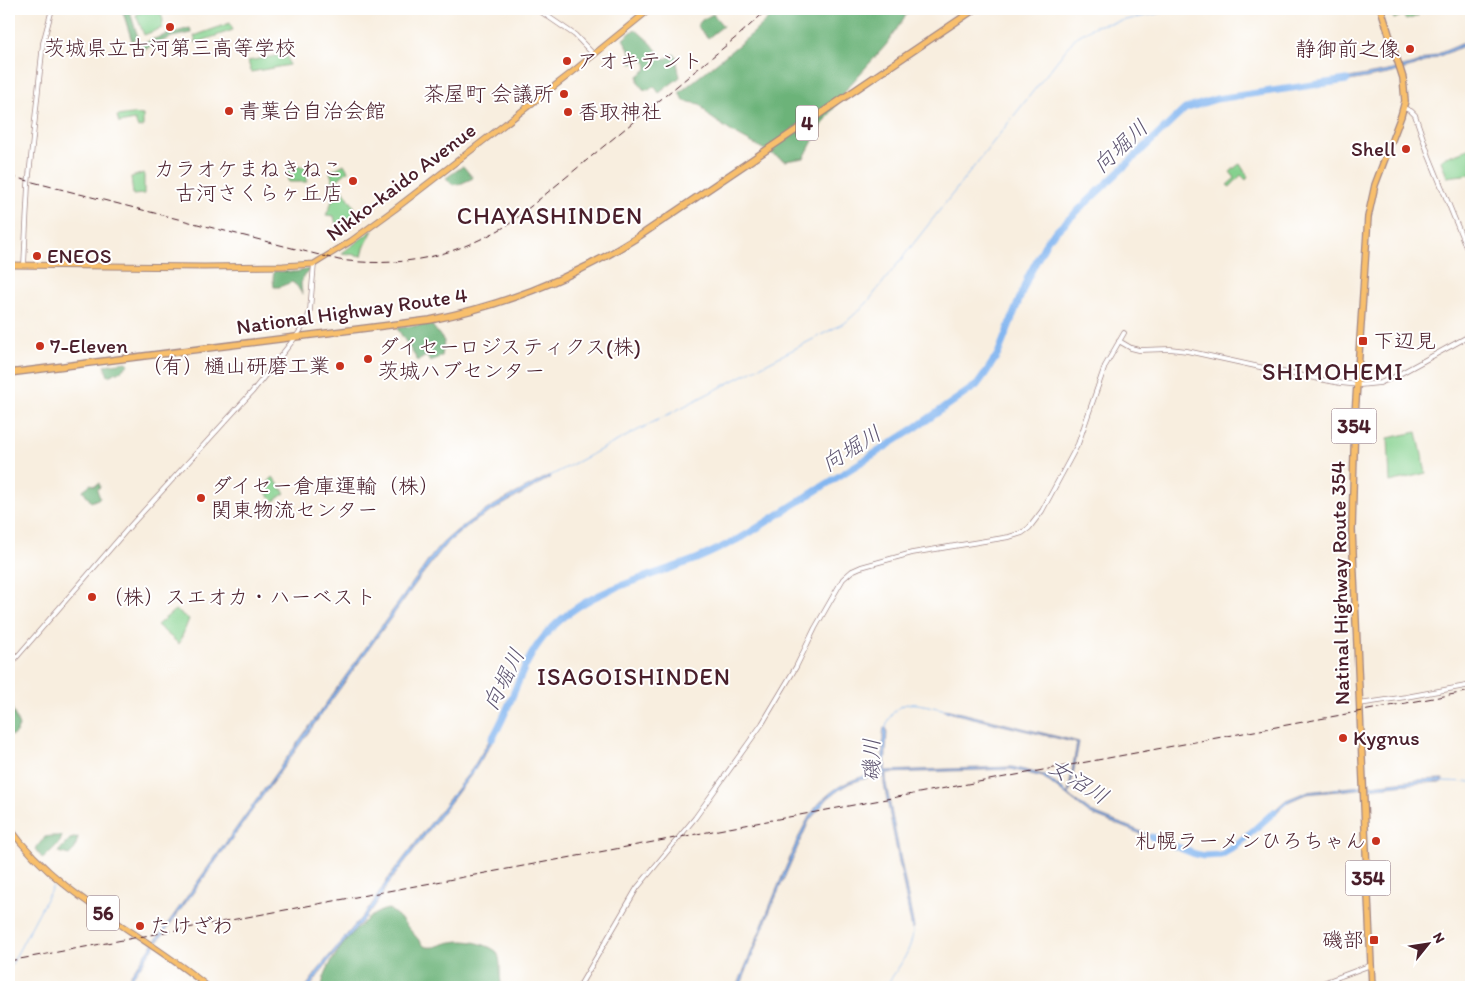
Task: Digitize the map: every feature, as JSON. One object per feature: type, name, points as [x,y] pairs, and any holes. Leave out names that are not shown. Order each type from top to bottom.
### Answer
[{"type":"highway","name":"National Highway Route 4","points":[[9,373],[430,320],[460,314],[525,294],[588,266],[618,250],[975,9]]},
{"type":"highway","name":"Natinal Highway Route 354","points":[[1372,987],[1352,530],[1354,436],[1370,207],[1377,178],[1404,108],[1406,94],[1398,61],[1381,9]]},
{"type":"main road","name":"Nikko-kaido Avenue","points":[[9,265],[185,267],[314,264],[351,241],[395,209],[594,55],[650,9]]},
{"type":"main road","name":"56","points":[[9,827],[28,851],[58,881],[186,969],[208,987]]},
{"type":"street","points":[[24,265],[28,185],[44,44],[52,9]]},
{"type":"street","points":[[537,9],[575,35],[594,55]]},
{"type":"street","points":[[1404,108],[1412,111],[1415,115],[1429,156],[1471,259]]},
{"type":"street","points":[[9,666],[131,525],[252,392],[294,338],[307,320],[310,310],[314,264]]},
{"type":"street","points":[[579,987],[638,888],[696,818],[753,737],[796,667],[829,602],[843,579],[860,567],[912,553],[1009,537],[1029,528],[1042,512],[1078,444],[1105,366],[1124,333]]},
{"type":"street","points":[[1119,341],[1139,350],[1170,349],[1187,351],[1278,371],[1357,385],[1380,383],[1394,378],[1471,335]]},
{"type":"street","points":[[1359,704],[1471,685]]},
{"type":"street","points":[[1312,987],[1371,966]]},
{"type":"green space","points":[[122,9],[129,9],[138,37],[132,41]]},
{"type":"green space","points":[[149,9],[161,14],[163,20],[162,28],[144,35],[136,15]]},
{"type":"green space","points":[[779,9],[910,9],[886,45],[848,87],[817,133],[804,158],[785,161],[732,132],[709,116],[700,104],[684,101],[679,93],[752,34]]},
{"type":"green space","points":[[1391,9],[1416,9],[1418,16],[1406,20],[1403,15],[1394,19]]},
{"type":"green space","points":[[713,14],[723,26],[708,38],[697,26],[702,20]]},
{"type":"green space","points":[[230,23],[233,30],[196,43],[194,36]]},
{"type":"green space","points":[[190,28],[192,33],[172,37],[139,51],[139,46],[145,43]]},
{"type":"green space","points":[[635,29],[651,43],[664,60],[674,54],[677,57],[680,77],[659,93],[654,86],[649,90],[643,89],[638,82],[638,76],[647,69],[646,62],[642,59],[632,64],[630,61],[632,55],[623,39]]},
{"type":"green space","points":[[286,54],[289,65],[251,72],[248,61]]},
{"type":"green space","points":[[143,115],[143,127],[138,128],[135,120],[119,123],[117,116]]},
{"type":"green space","points":[[1471,148],[1471,174],[1447,177],[1441,161],[1443,158]]},
{"type":"green space","points":[[344,164],[348,171],[337,180],[358,213],[337,229],[334,216],[326,215],[333,194],[330,172]]},
{"type":"green space","points":[[1240,164],[1248,177],[1246,180],[1241,175],[1230,187],[1227,185],[1235,178],[1230,172]]},
{"type":"green space","points":[[288,166],[307,167],[307,182],[288,182]]},
{"type":"green space","points":[[463,166],[473,178],[458,185],[453,185],[446,178]]},
{"type":"green space","points":[[144,173],[144,194],[133,195],[131,177]]},
{"type":"green space","points":[[373,230],[362,256],[342,253]]},
{"type":"green space","points":[[309,269],[302,279],[302,294],[292,282],[274,287],[274,271],[296,272]]},
{"type":"green space","points":[[431,324],[444,341],[442,356],[431,362],[426,356],[418,361],[397,328]]},
{"type":"green space","points":[[127,362],[129,364],[122,370],[108,376],[104,365]]},
{"type":"green space","points":[[1417,432],[1426,473],[1390,482],[1388,438]]},
{"type":"green space","points":[[273,477],[285,493],[274,501],[263,490]]},
{"type":"green space","points":[[99,483],[100,487],[97,490],[100,498],[91,502],[83,490],[91,484],[95,486]]},
{"type":"green space","points":[[175,610],[189,619],[179,644],[157,625]]},
{"type":"green space","points":[[9,701],[19,726],[16,733],[12,736],[9,734]]},
{"type":"green space","points":[[62,836],[60,842],[43,859],[35,849],[45,837]]},
{"type":"green space","points":[[78,837],[75,849],[69,855],[58,852],[70,839]]},
{"type":"green space","points":[[389,909],[399,917],[424,946],[431,947],[457,941],[469,941],[496,951],[499,959],[502,987],[322,987],[324,977],[330,965],[337,952],[347,940],[369,918]]},
{"type":"water","points":[[1471,40],[1471,43],[1415,66],[1388,74],[1338,83],[1338,80],[1414,64]]},
{"type":"water","points":[[550,475],[551,477],[471,523],[446,544],[125,987],[122,987],[438,548],[469,521]]},
{"type":"water","points":[[945,709],[1079,742],[1069,796],[1091,812],[1160,839],[1159,841],[1090,814],[1043,777],[1011,769],[886,773],[886,784],[914,928],[912,929],[884,784],[884,773],[850,783],[828,798],[809,821],[771,908],[740,987],[737,987],[794,848],[808,819],[820,802],[834,790],[861,777],[883,771],[884,728],[887,729],[885,771],[1012,767],[1044,775],[1068,794],[1077,743],[944,711]]},
{"type":"water","points":[[495,731],[498,732],[474,771],[391,880],[374,907],[327,963],[310,987],[306,987],[371,906],[388,879],[472,769]]},
{"type":"water","points":[[1443,779],[1443,782],[1306,794],[1288,802],[1269,819],[1267,817],[1286,800],[1306,792]]},
{"type":"waterway","points":[[550,476],[846,322],[866,304],[1075,38],[1095,26],[1180,9]]},
{"type":"waterway","name":"向堀川","points":[[492,739],[532,654],[554,626],[571,612],[589,600],[608,591],[698,558],[746,535],[915,428],[977,385],[998,354],[1028,277],[1048,239],[1185,109],[1216,99],[1347,80]]},
{"type":"waterway","name":"磯川","points":[[885,730],[895,710],[901,706],[917,704],[946,710]]},
{"type":"waterway","name":"女沼川","points":[[1442,781],[1471,782]]},
{"type":"waterway","name":"女沼川","points":[[1152,837],[1195,854],[1204,856],[1221,855],[1236,846],[1274,812]]},
{"type":"waterway","points":[[9,969],[53,886]]},
{"type":"waterway","name":"磯川","points":[[885,987],[899,967],[911,944],[913,928]]},
{"type":"railway","points":[[9,176],[339,260],[385,262],[427,258],[467,245],[508,225],[768,9]]},
{"type":"railway","points":[[9,961],[1471,691]]},
{"type":"place","name":"茨城県立古河第三高等学校","points":[[170,27]]},
{"type":"place","name":"静御前之像","points":[[1410,49]]},
{"type":"place","name":"アオキテント","points":[[567,61]]},
{"type":"place","name":"茶屋町 会議所","points":[[564,94]]},
{"type":"place","name":"青葉台自治会館","points":[[229,111]]},
{"type":"place","name":"香取神社","points":[[568,112]]},
{"type":"place","name":"Shell","points":[[1406,149]]},
{"type":"place","name":"カラオケまねきねこ 古河さくらヶ丘店","points":[[353,181]]},
{"type":"place","name":"ENEOS","points":[[37,256]]},
{"type":"place","name":"下辺見","points":[[1363,341]]},
{"type":"place","name":"7-Eleven","points":[[40,346]]},
{"type":"place","name":"ダイセーロジスティクス(株) 茨城ハブセンター","points":[[368,359]]},
{"type":"place","name":"（有）樋山研磨工業","points":[[340,366]]},
{"type":"place","name":"ダイセー倉庫運輸（株） 関東物流センター","points":[[201,498]]},
{"type":"place","name":"（株）スエオカ・ハーベスト","points":[[92,597]]},
{"type":"place","name":"Kygnus","points":[[1343,738]]},
{"type":"place","name":"札幌ラーメンひろちゃん","points":[[1376,841]]},
{"type":"place","name":"たけざわ","points":[[140,926]]},
{"type":"place","name":"磯部","points":[[1374,940]]},
{"type":"district","name":"CHAYASHINDEN","points":[[550,216]]},
{"type":"district","name":"SHIMOHEMI","points":[[1333,372]]},
{"type":"district","name":"ISAGOISHINDEN","points":[[634,677]]}]
